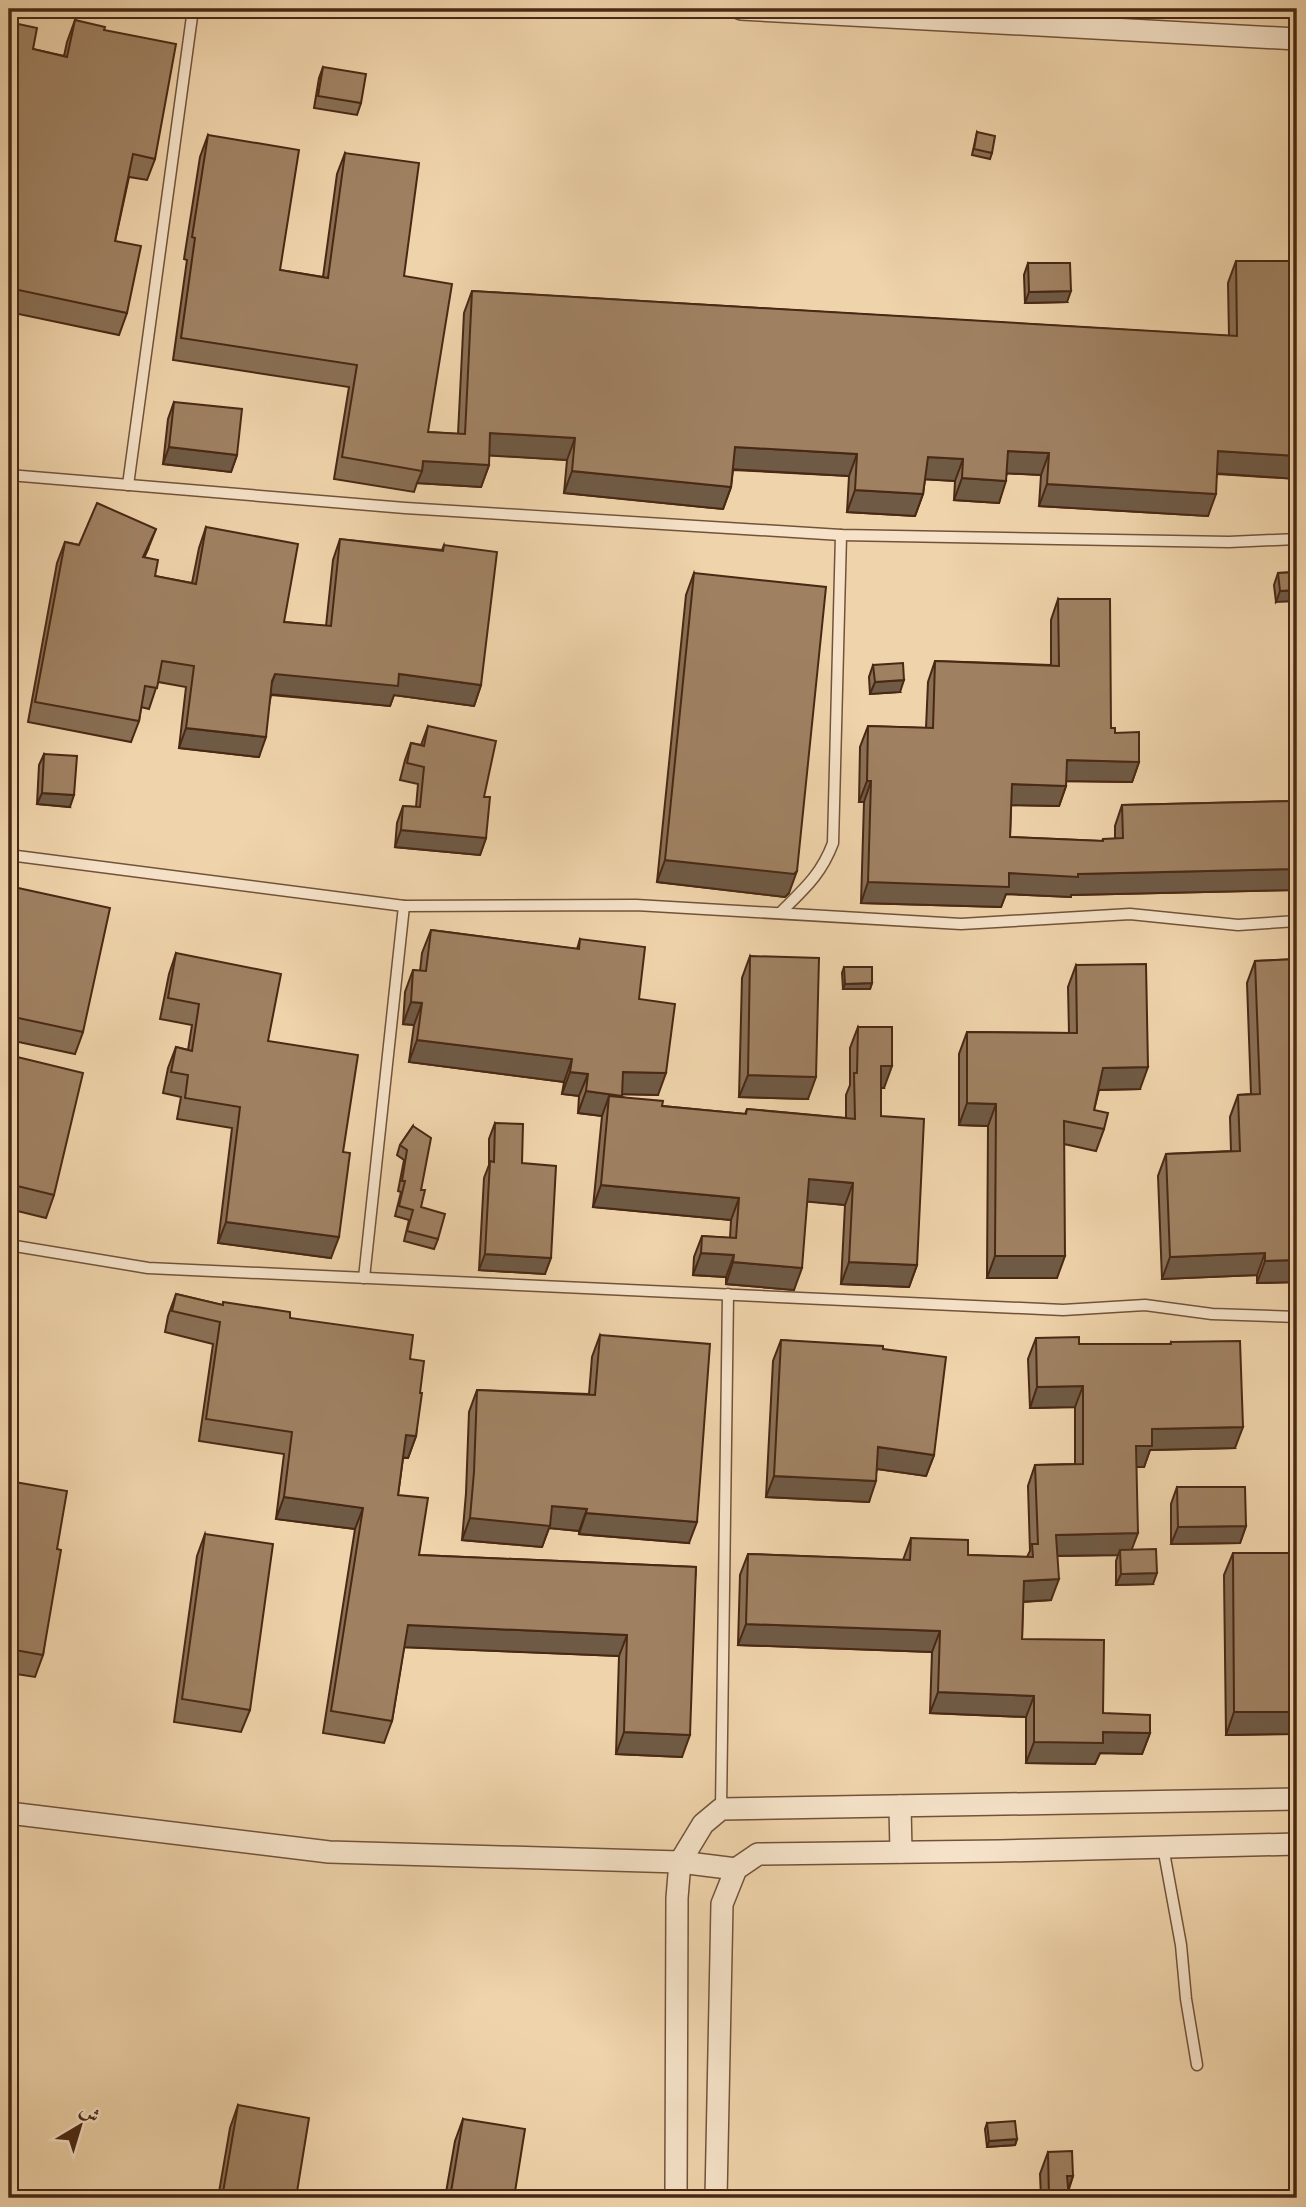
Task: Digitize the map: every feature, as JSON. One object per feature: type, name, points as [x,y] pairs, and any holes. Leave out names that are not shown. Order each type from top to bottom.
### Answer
[{"type":"street","points":[[741,9],[1297,39]]},
{"type":"street","points":[[676,2198],[677,1898],[680,1862],[703,1825],[721,1809],[1297,1799]]},
{"type":"street","points":[[900,1806],[901,1852]]},
{"type":"street","points":[[9,1813],[329,1852],[680,1862],[736,1869]]},
{"type":"street","points":[[716,2198],[722,1904],[736,1869],[758,1854],[1297,1844]]},
{"type":"lane","points":[[128,485],[193,9]]},
{"type":"lane","points":[[9,475],[405,508],[841,535],[1229,542],[1297,539]]},
{"type":"lane","points":[[780,913],[814,879],[825,863],[833,843],[841,535]]},
{"type":"lane","points":[[9,855],[404,906],[636,905],[961,924],[1130,914],[1238,925],[1297,921]]},
{"type":"lane","points":[[364,1278],[404,906]]},
{"type":"lane","points":[[9,1245],[148,1268],[1063,1310],[1145,1304],[1212,1314],[1297,1317]]},
{"type":"lane","points":[[721,1809],[728,1294]]},
{"type":"lane","points":[[1163,1847],[1181,1945],[1186,1999],[1197,2064]]},
{"type":"building","points":[[75,20],[105,27],[104,30],[176,44],[155,159],[133,154],[115,241],[141,246],[127,313],[9,288],[9,22],[37,28],[33,49],[67,57]]},
{"type":"building","points":[[323,67],[366,74],[361,103],[318,96]]},
{"type":"building","points":[[977,132],[995,136],[992,153],[974,149]]},
{"type":"building","points":[[208,135],[299,150],[280,270],[328,278],[345,153],[419,163],[404,276],[452,284],[428,432],[465,434],[472,291],[1237,336],[1236,261],[1297,261],[1297,456],[1218,451],[1216,494],[1047,484],[1049,453],[1008,451],[1006,481],[962,478],[963,459],[928,457],[923,494],[855,490],[857,454],[735,447],[731,487],[572,471],[575,438],[490,433],[489,465],[423,461],[422,471],[342,457],[357,365],[181,338],[195,238],[192,237]]},
{"type":"building","points":[[1028,263],[1070,263],[1071,291],[1029,292]]},
{"type":"building","points":[[174,402],[242,409],[237,455],[169,447]]},
{"type":"building","points":[[97,503],[156,529],[143,557],[158,560],[155,576],[196,584],[206,527],[298,544],[284,622],[331,626],[340,539],[443,551],[444,545],[497,552],[481,685],[399,674],[398,686],[275,674],[266,737],[186,728],[194,666],[162,661],[157,688],[145,686],[139,721],[35,702],[65,542],[79,545]]},
{"type":"building","points":[[1297,572],[1297,590],[1280,591],[1278,573]]},
{"type":"building","points":[[694,573],[826,587],[797,871],[794,874],[665,860]]},
{"type":"building","points":[[1058,599],[1110,599],[1111,728],[1115,728],[1115,733],[1139,732],[1139,762],[1067,760],[1066,786],[1012,784],[1010,837],[1103,841],[1123,838],[1122,805],[1297,801],[1297,869],[1078,874],[1078,877],[1009,873],[1009,887],[868,882],[871,781],[867,781],[868,726],[933,728],[935,661],[1059,666]]},
{"type":"building","points":[[903,663],[904,680],[875,682],[873,665]]},
{"type":"building","points":[[428,726],[496,741],[484,797],[490,797],[486,838],[401,830],[403,806],[420,807],[424,767],[407,763],[411,743],[424,746]]},
{"type":"building","points":[[44,754],[77,756],[74,795],[42,793]]},
{"type":"building","points":[[9,886],[110,908],[83,1032],[9,1016]]},
{"type":"building","points":[[431,930],[579,949],[580,939],[645,947],[639,999],[675,1004],[666,1073],[623,1072],[622,1096],[586,1091],[588,1074],[570,1072],[572,1059],[417,1040],[422,1003],[411,1002],[413,970],[426,971]]},
{"type":"building","points":[[176,953],[281,974],[268,1041],[358,1055],[343,1152],[350,1153],[339,1237],[226,1222],[240,1107],[185,1098],[188,1075],[171,1072],[176,1047],[192,1051],[199,1004],[168,998]]},
{"type":"building","points":[[750,956],[819,958],[816,1077],[748,1075]]},
{"type":"building","points":[[1297,959],[1297,1260],[1265,1261],[1265,1253],[1170,1257],[1166,1154],[1240,1151],[1238,1095],[1260,1094],[1255,961]]},
{"type":"building","points":[[1146,964],[1148,1067],[1103,1068],[1094,1110],[1108,1113],[1104,1129],[1064,1121],[1065,1256],[995,1256],[996,1104],[967,1103],[967,1032],[1077,1033],[1076,965]]},
{"type":"building","points":[[844,967],[872,967],[872,983],[845,984]]},
{"type":"building","points":[[858,1027],[892,1027],[892,1066],[881,1066],[881,1116],[924,1119],[917,1265],[849,1262],[853,1183],[809,1179],[802,1268],[733,1262],[734,1255],[701,1253],[702,1236],[736,1238],[739,1198],[601,1185],[609,1096],[663,1101],[662,1106],[746,1114],[747,1109],[855,1119],[854,1073],[857,1073]]},
{"type":"building","points":[[9,1055],[83,1073],[54,1195],[9,1184]]},
{"type":"building","points":[[495,1123],[523,1124],[522,1163],[556,1166],[551,1258],[485,1254]]},
{"type":"building","points":[[413,1126],[431,1138],[421,1190],[425,1190],[421,1207],[445,1214],[438,1239],[407,1231],[413,1210],[399,1206],[405,1181],[402,1181],[407,1150],[400,1145]]},
{"type":"building","points":[[176,1294],[223,1305],[223,1302],[290,1312],[290,1318],[413,1335],[410,1359],[424,1361],[422,1393],[416,1436],[406,1435],[398,1495],[428,1498],[419,1555],[696,1567],[690,1735],[624,1732],[627,1635],[408,1625],[392,1721],[331,1711],[363,1508],[284,1497],[292,1432],[206,1419],[220,1322],[172,1311]]},
{"type":"building","points":[[600,1335],[710,1344],[697,1522],[586,1513],[587,1509],[552,1506],[550,1526],[470,1518],[477,1390],[595,1395]]},
{"type":"building","points":[[1079,1337],[1079,1344],[1240,1341],[1243,1427],[1152,1429],[1152,1446],[1136,1446],[1138,1533],[1056,1535],[1059,1579],[1024,1581],[1022,1639],[1104,1640],[1103,1713],[1150,1715],[1150,1733],[1103,1732],[1103,1743],[1034,1742],[1034,1696],[938,1692],[940,1631],[746,1624],[748,1554],[910,1560],[911,1538],[968,1540],[968,1555],[1033,1557],[1032,1544],[1038,1544],[1035,1465],[1083,1464],[1083,1386],[1037,1387],[1036,1338]]},
{"type":"building","points":[[781,1340],[883,1346],[883,1349],[946,1357],[934,1455],[878,1447],[876,1481],[774,1476]]},
{"type":"building","points":[[9,1481],[67,1491],[57,1549],[61,1550],[43,1655],[9,1649]]},
{"type":"building","points":[[1177,1487],[1245,1487],[1246,1526],[1178,1527]]},
{"type":"building","points":[[205,1534],[273,1544],[250,1710],[182,1699]]},
{"type":"building","points":[[1156,1549],[1157,1573],[1121,1574],[1120,1550]]},
{"type":"building","points":[[1233,1553],[1297,1553],[1297,1712],[1234,1712]]},
{"type":"building","points":[[238,2105],[309,2118],[296,2198],[222,2198]]},
{"type":"building","points":[[463,2119],[525,2129],[514,2198],[450,2198]]},
{"type":"building","points":[[1015,2121],[1017,2139],[989,2141],[987,2123]]},
{"type":"building","points":[[1072,2151],[1073,2176],[1067,2176],[1069,2198],[1049,2198],[1048,2152]]}]
